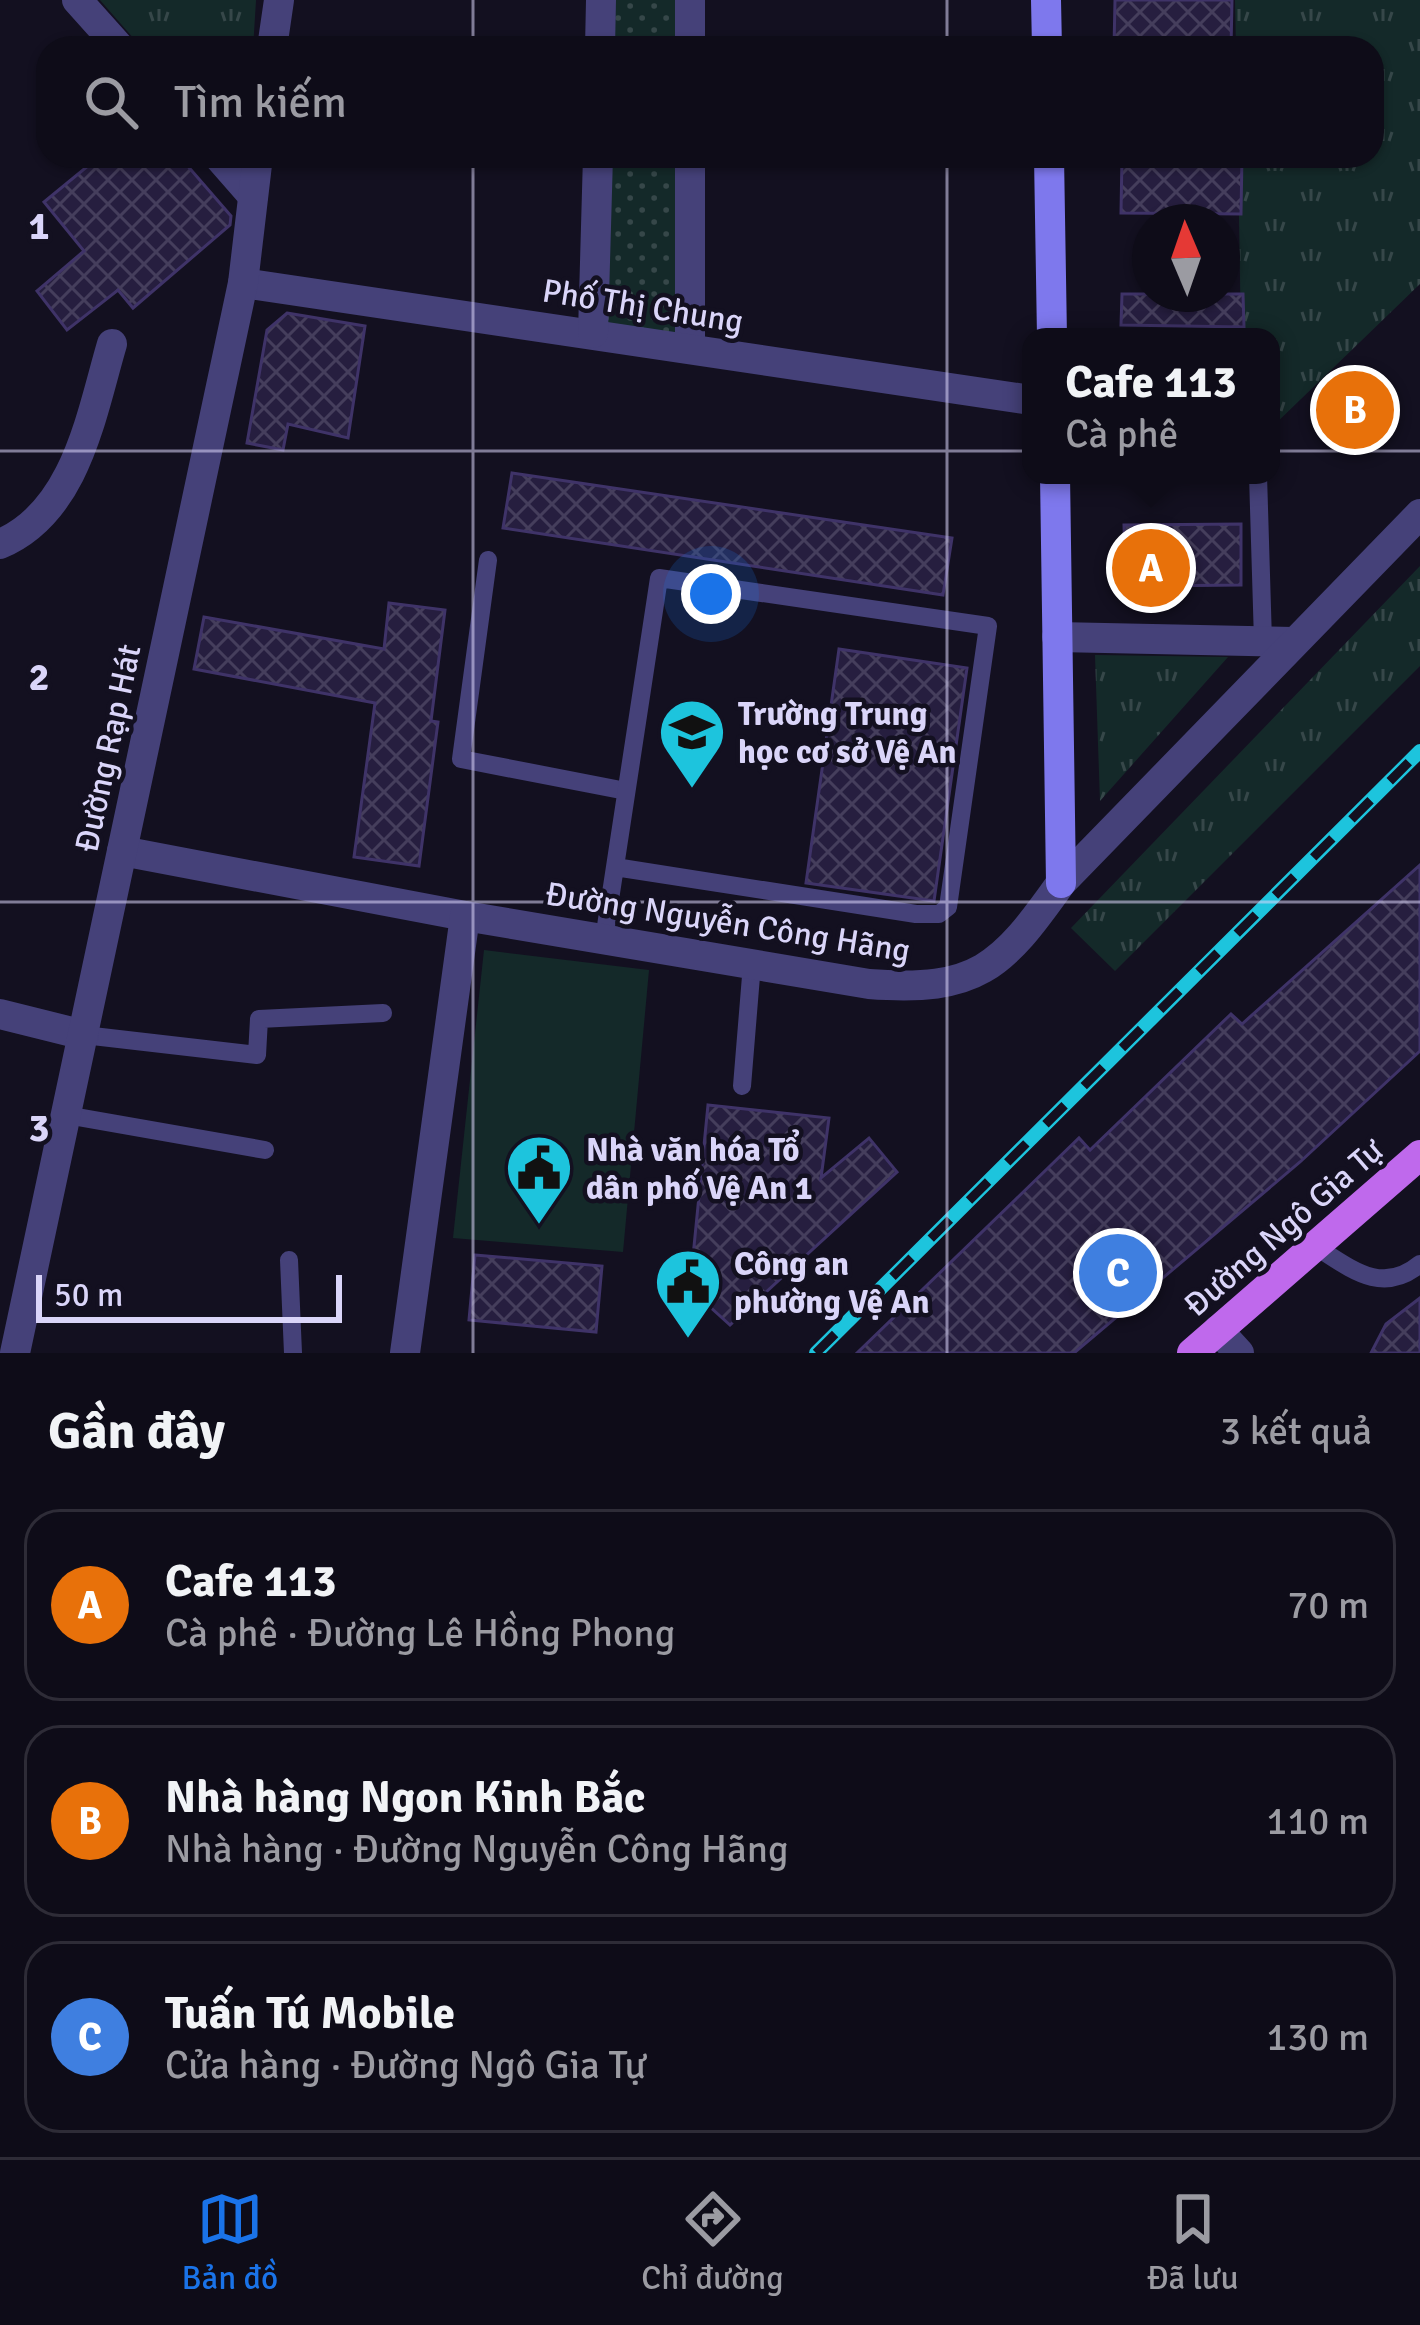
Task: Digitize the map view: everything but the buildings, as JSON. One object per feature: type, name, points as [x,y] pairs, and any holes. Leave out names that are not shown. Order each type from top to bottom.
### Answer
[{"type":"main road","name":"Đường Ngô Gia Tự","points":[[1192,1353],[1229,1342],[1315,1246],[1420,1155]]},
{"type":"street","points":[[77,0],[109,36]]},
{"type":"street","points":[[274,36],[279,0]]},
{"type":"street","points":[[600,36],[602,0]]},
{"type":"street","points":[[690,0],[690,36]]},
{"type":"street","points":[[1046,0],[1047,36]]},
{"type":"street","points":[[228,168],[253,196]]},
{"type":"street","name":"Đường Rạp Hát","points":[[16,1353],[243,283],[256,168]]},
{"type":"street","points":[[593,333],[598,168]]},
{"type":"street","points":[[690,168],[690,348]]},
{"type":"street","points":[[1049,168],[1052,328]]},
{"type":"street","name":"Phố Thị Chung","points":[[243,283],[1022,399]]},
{"type":"street","points":[[0,544],[18,536],[72,477],[112,344]]},
{"type":"street","points":[[1055,484],[1061,884]]},
{"type":"street","name":"Đường Nguyễn Công Hãng","points":[[122,851],[465,916],[869,984],[923,988],[971,976],[1017,944],[1061,884],[1278,641],[1420,514]]},
{"type":"street","points":[[1057,637],[1278,641]]},
{"type":"street","points":[[405,1353],[465,916]]},
{"type":"street","points":[[0,1014],[84,1035]]},
{"type":"lane","points":[[1259,484],[1278,641]]},
{"type":"lane","points":[[488,560],[460,759],[626,791]]},
{"type":"lane","points":[[604,940],[626,791],[659,578],[988,626],[948,907],[939,914],[615,866]]},
{"type":"lane","points":[[742,1086],[752,964]]},
{"type":"lane","points":[[84,1035],[256,1055],[259,1018],[383,1013]]},
{"type":"lane","points":[[66,1115],[265,1150]]},
{"type":"lane","points":[[1315,1246],[1368,1279],[1395,1278],[1420,1264]]},
{"type":"lane","points":[[289,1260],[293,1353]]},
{"type":"green space","points":[[100,0],[256,0],[254,36],[132,36]]},
{"type":"green space","points":[[614,0],[676,0],[677,36],[613,36]]},
{"type":"green space","points":[[1235,0],[1420,0],[1420,284],[1280,419],[1280,328],[1241,328],[1238,168],[1384,168],[1384,36],[1236,36]]},
{"type":"green space","points":[[608,168],[678,168],[680,334],[602,323]]},
{"type":"green space","points":[[1420,566],[1420,666],[1115,971],[1071,928]]},
{"type":"green space","points":[[1095,655],[1228,657],[1100,801]]},
{"type":"green space","points":[[484,950],[649,970],[623,1252],[453,1238]]},
{"type":"railway","points":[[816,1353],[1420,751]]},
{"type":"place","name":"Nhà hàng Ngon Kinh Bắc","points":[[1355,410]]},
{"type":"place","name":"Cafe 113","points":[[1151,568]]},
{"type":"place","name":"Trường Trung học cơ sở Vệ An","points":[[692,791]]},
{"type":"place","name":"Nhà văn hóa Tổ dân phố Vệ An 1","points":[[539,1227]]},
{"type":"place","name":"Tuấn Tú Mobile","points":[[1118,1273]]},
{"type":"place","name":"Công an phường Vệ An","points":[[688,1341]]}]
